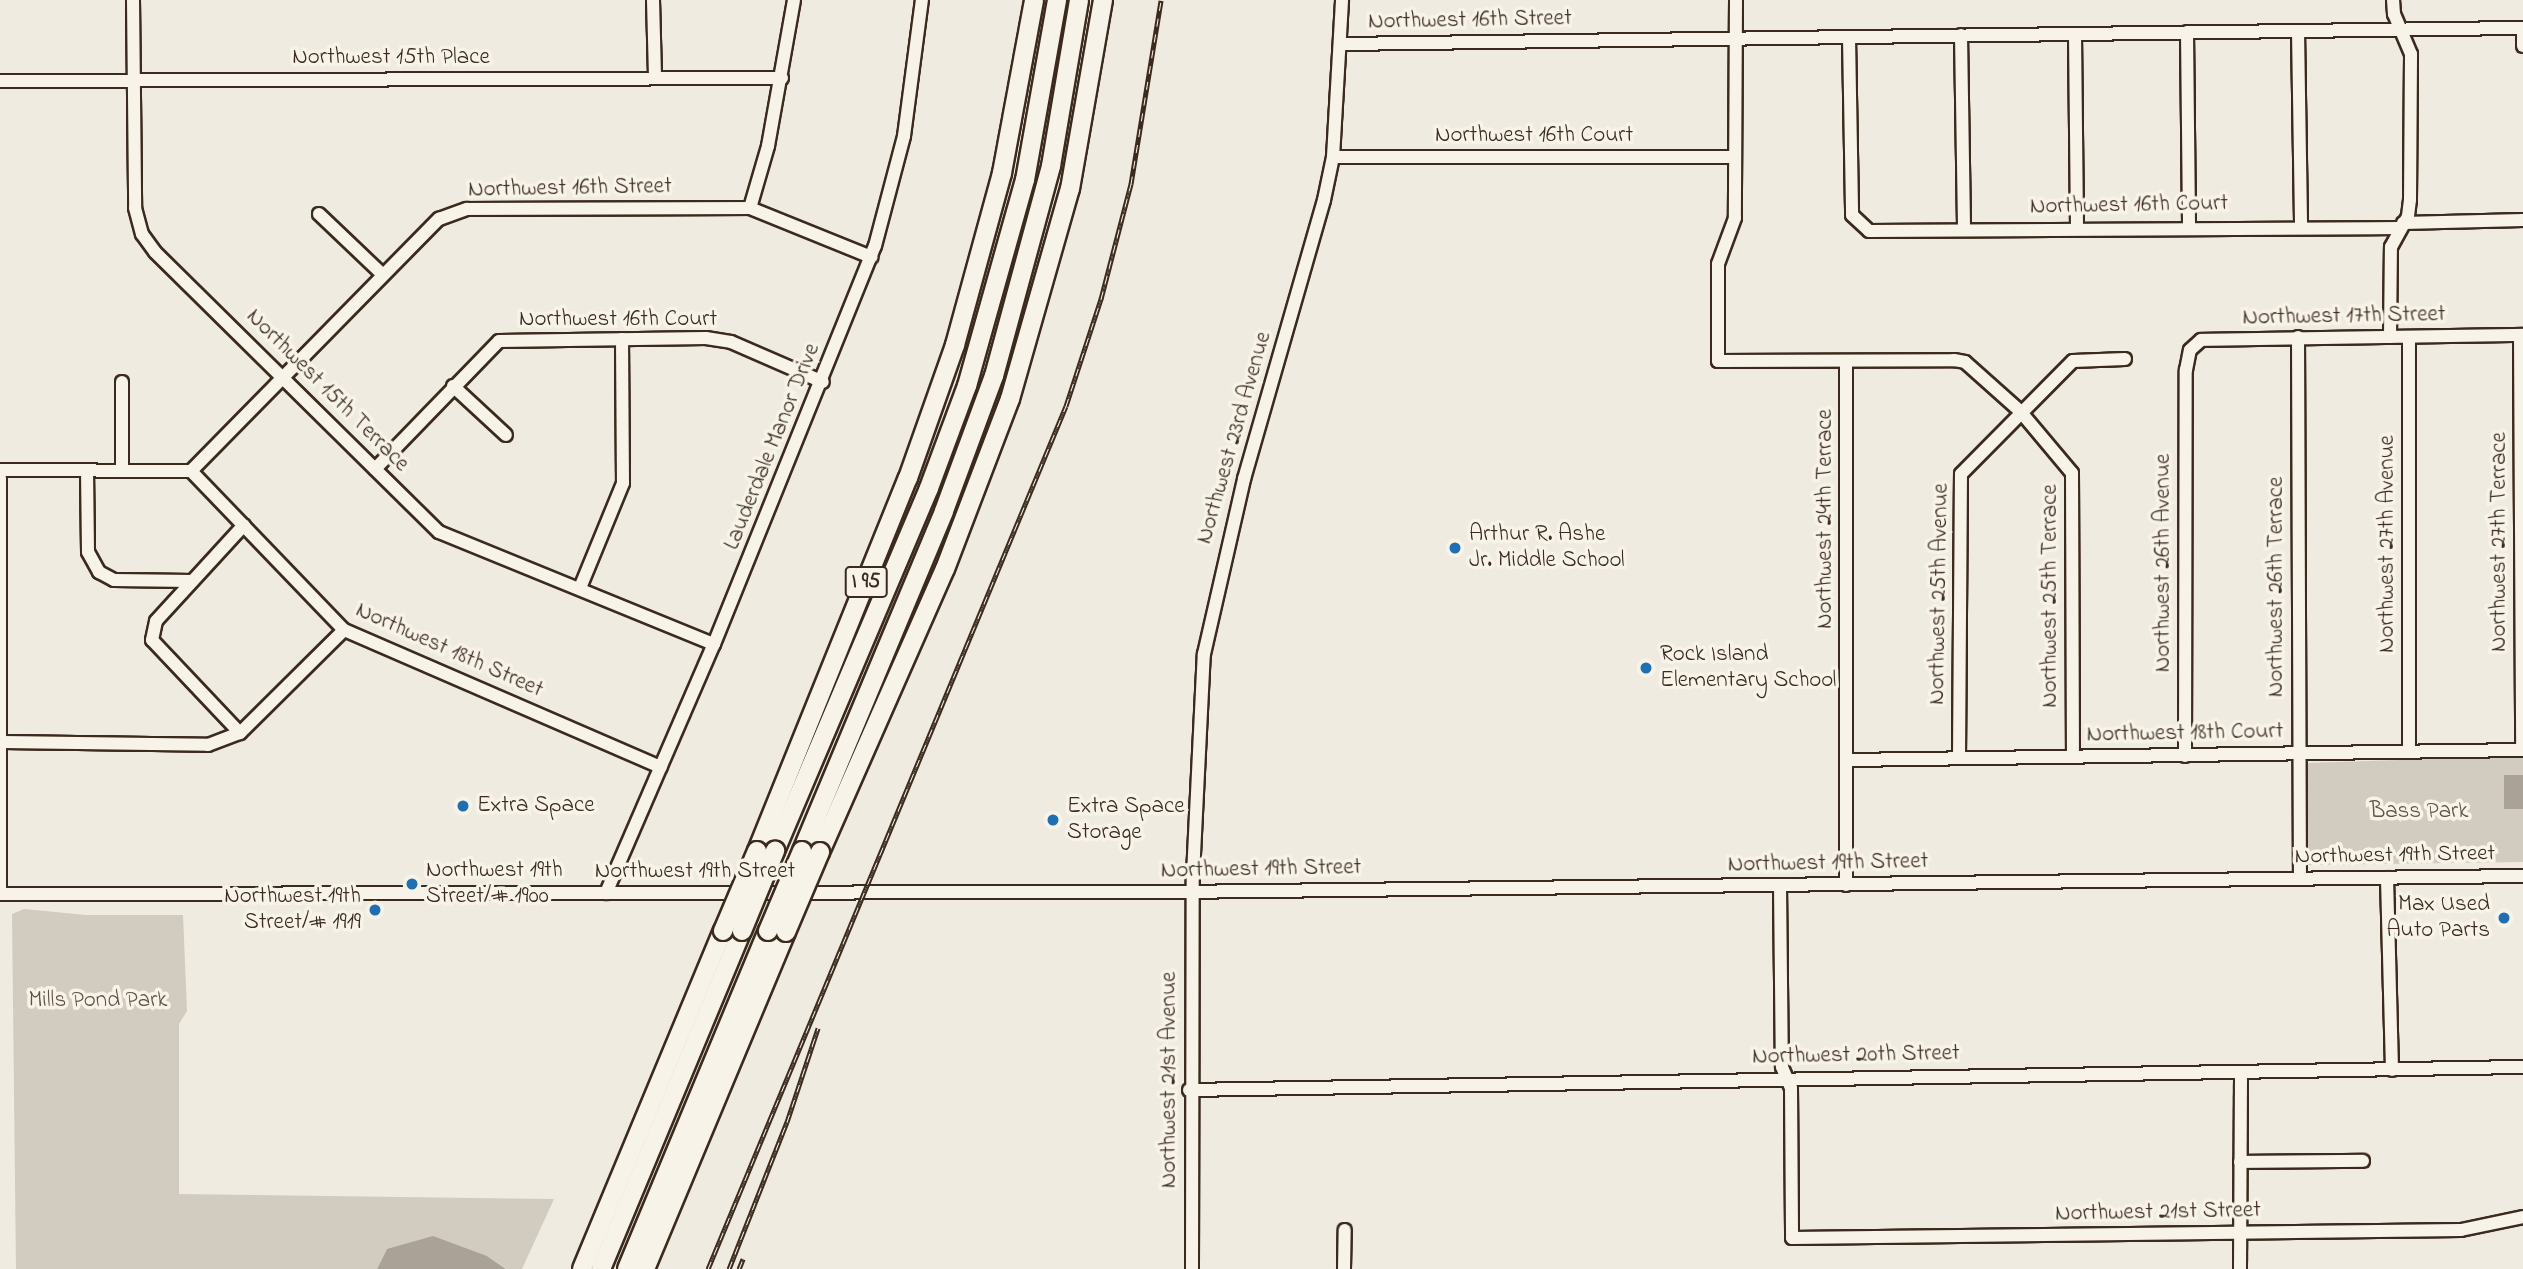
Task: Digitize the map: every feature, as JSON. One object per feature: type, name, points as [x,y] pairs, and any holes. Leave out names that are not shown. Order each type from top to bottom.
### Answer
[{"type":"highway","name":"I 95","points":[[582,1269],[766,851],[908,478],[955,345],[1002,173],[1034,0]]},
{"type":"highway","points":[[766,851],[929,488],[967,386],[1025,180],[1057,0]]},
{"type":"highway","points":[[811,852],[994,376],[1043,201],[1079,0]]},
{"type":"highway","points":[[627,1269],[811,852],[985,470],[1033,328],[1070,189],[1103,0]]},
{"type":"highway","points":[[1070,189],[1076,24]]},
{"type":"highway","points":[[601,1269],[732,931]]},
{"type":"highway","points":[[645,1269],[777,931]]},
{"type":"street","name":"Northwest 15th Terrace","points":[[133,0],[135,208],[142,234],[155,252],[283,374],[439,532],[714,644]]},
{"type":"street","points":[[653,0],[655,78]]},
{"type":"street","points":[[750,208],[782,78],[794,0]]},
{"type":"street","name":"Lauderdale Manor Drive","points":[[606,893],[714,644],[872,257],[904,136],[922,0]]},
{"type":"street","name":"Northwest 23rd Avenue","points":[[1193,892],[1204,662],[1218,578],[1318,226],[1333,158],[1342,44],[1342,0]]},
{"type":"street","points":[[1736,0],[1735,218],[1718,264],[1718,361],[1965,362],[2020,411]]},
{"type":"street","points":[[2390,337],[2391,247],[2410,200],[2411,54],[2393,0]]},
{"type":"street","points":[[2523,28],[2523,46]]},
{"type":"street","name":"Northwest 16th Street","points":[[1342,44],[2523,28]]},
{"type":"street","points":[[2298,31],[2301,225]]},
{"type":"street","points":[[2187,32],[2189,226]]},
{"type":"street","points":[[1961,35],[1964,229]]},
{"type":"street","points":[[2075,35],[2077,228]]},
{"type":"street","name":"Northwest 16th Court","points":[[1849,37],[1852,215],[1869,231],[2401,226],[2523,220]]},
{"type":"street","name":"Northwest 15th Place","points":[[0,81],[782,78]]},
{"type":"street","name":"Northwest 16th Court","points":[[1333,158],[1735,157]]},
{"type":"street","name":"Northwest 16th Street","points":[[283,374],[439,219],[467,209],[750,208],[872,257]]},
{"type":"street","points":[[319,214],[382,274]]},
{"type":"street","name":"Northwest 17th Street","points":[[2186,370],[2190,350],[2200,340],[2522,335]]},
{"type":"street","name":"Northwest 27th Terrace","points":[[2522,335],[2522,750]]},
{"type":"street","name":"Northwest 26th Terrace","points":[[2298,337],[2297,754],[2300,878]]},
{"type":"street","name":"Northwest 27th Avenue","points":[[2409,337],[2409,752]]},
{"type":"street","points":[[580,588],[622,483],[621,339]]},
{"type":"street","name":"Northwest 16th Court","points":[[375,469],[499,341],[621,339],[731,342],[823,382]]},
{"type":"street","name":"Northwest 25th Avenue","points":[[1959,758],[1961,474],[2073,360],[2125,359]]},
{"type":"street","name":"Northwest 24th Terrace","points":[[1846,362],[1846,885]]},
{"type":"street","name":"Northwest 26th Avenue","points":[[2185,756],[2186,370]]},
{"type":"street","points":[[0,470],[191,471],[283,374]]},
{"type":"street","points":[[122,382],[122,470]]},
{"type":"street","points":[[453,386],[506,435]]},
{"type":"street","name":"Northwest 25th Terrace","points":[[2020,411],[2072,473],[2073,756]]},
{"type":"street","points":[[87,470],[88,552],[99,572],[114,580],[192,581]]},
{"type":"street","name":"Northwest 18th Street","points":[[191,471],[344,630],[661,766]]},
{"type":"street","points":[[0,478],[3,742],[0,894]]},
{"type":"street","points":[[240,733],[152,640],[156,621],[244,525]]},
{"type":"street","points":[[3,742],[208,745],[240,733],[344,630]]},
{"type":"street","name":"Northwest 18th Court","points":[[1847,760],[2522,750]]},
{"type":"street","name":"Northwest 19th Street","points":[[0,894],[1193,892],[2523,876]]},
{"type":"street","points":[[2387,878],[2392,1070]]},
{"type":"street","points":[[1780,886],[1785,1077]]},
{"type":"street","name":"Northwest 21st Avenue","points":[[1192,1269],[1189,1090],[1193,892]]},
{"type":"street","name":"Northwest 20th Street","points":[[1189,1090],[1785,1077],[2241,1074],[2523,1067]]},
{"type":"street","points":[[2240,1269],[2241,1074]]},
{"type":"street","name":"Northwest 21st Street","points":[[1785,1077],[1791,1088],[1792,1238],[2461,1230],[2523,1217]]},
{"type":"street","points":[[2240,1162],[2363,1161]]},
{"type":"street","points":[[1344,1269],[1345,1230]]},
{"type":"green space","name":"Bass Park","points":[[2523,756],[2523,862],[2307,865],[2307,763]]},
{"type":"green space","name":"Mills Pond Park","points":[[24,909],[86,915],[183,915],[187,1011],[179,1024],[179,1194],[554,1199],[522,1269],[507,1269],[487,1256],[387,1249],[377,1269],[16,1269],[12,914]]},
{"type":"shaded area","points":[[2504,775],[2523,775],[2523,809],[2504,809]]},
{"type":"shaded area","points":[[433,1236],[487,1256],[506,1269],[377,1269],[387,1249]]},
{"type":"railway","points":[[708,1269],[1066,406],[1101,299],[1131,184],[1161,0]]},
{"type":"railway","points":[[729,1269],[787,1122],[818,1028]]},
{"type":"railway","points":[[739,1269],[743,1259]]},
{"type":"place","name":"Arthur R. Ashe Jr. Middle School","points":[[1455,548]]},
{"type":"place","name":"Rock Island Elementary School","points":[[1646,668]]},
{"type":"place","name":"Extra Space","points":[[463,806]]},
{"type":"place","name":"Extra Space Storage","points":[[1053,820]]},
{"type":"place","name":"Northwest 19th Street/# 1900","points":[[412,884]]},
{"type":"place","name":"Northwest 19th Street/# 1919","points":[[375,910]]},
{"type":"place","name":"Max Used Auto Parts","points":[[2504,918]]}]
